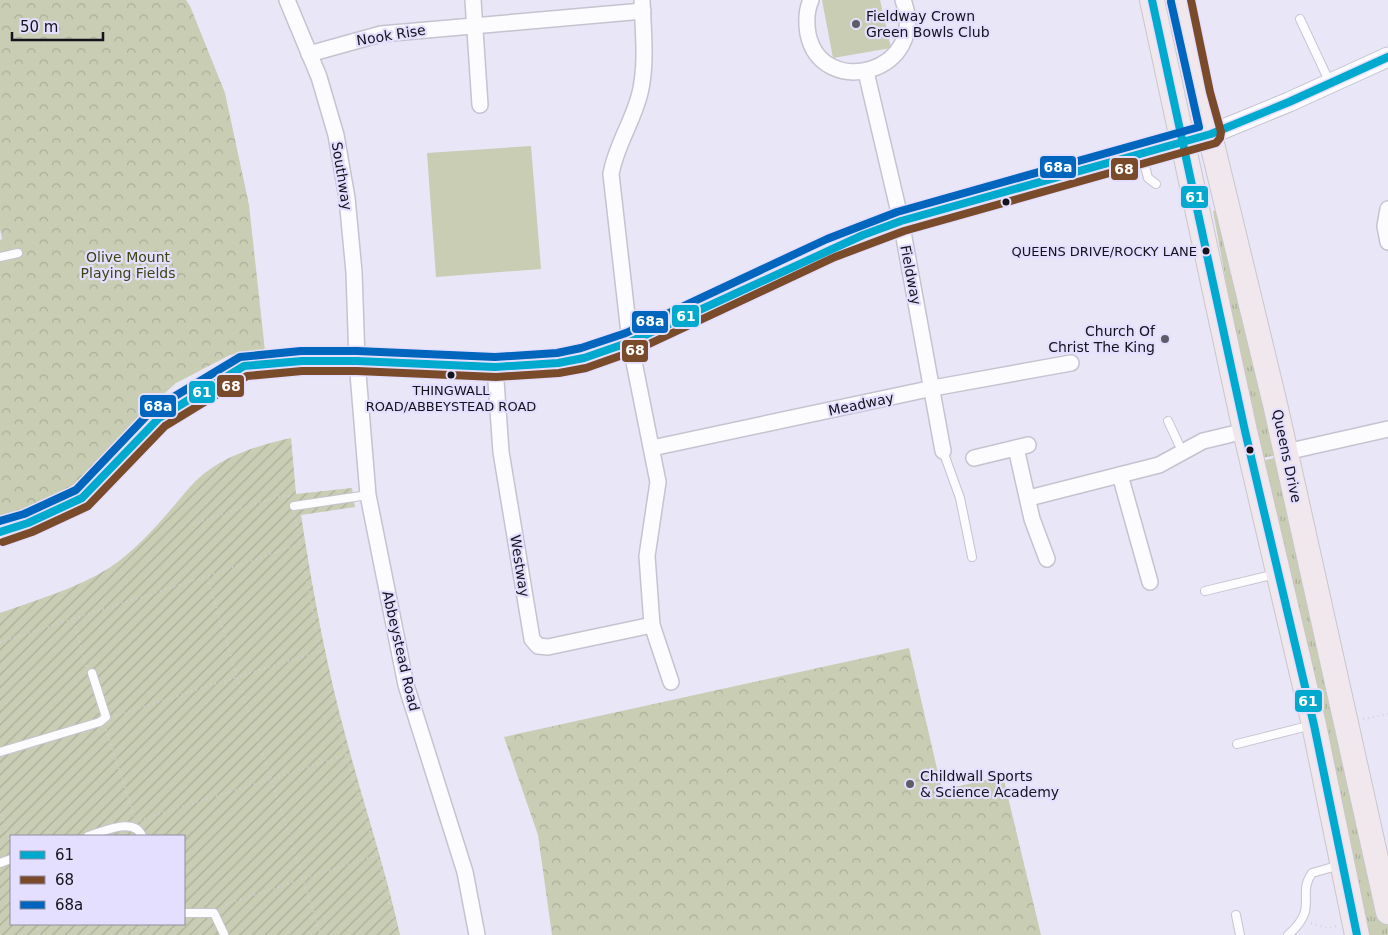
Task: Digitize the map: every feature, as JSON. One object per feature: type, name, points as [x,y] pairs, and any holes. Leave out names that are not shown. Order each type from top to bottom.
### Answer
[{"type":"highway","points":[[1152,0],[1181,142],[1245,431],[1314,725],[1342,865],[1351,930]]},
{"type":"highway","name":"Queens Drive","points":[[1181,0],[1200,94],[1286,452],[1388,908]]},
{"type":"street","name":"Southway","points":[[287,0],[309,54],[336,135],[347,198],[354,272],[357,360]]},
{"type":"street","points":[[473,0],[480,105]]},
{"type":"street","points":[[811,0],[806,23],[809,40],[818,55],[832,66],[848,72],[866,72],[881,66],[894,56],[903,43],[908,27],[907,11],[903,0]]},
{"type":"street","name":"Nook Rise","points":[[309,54],[381,34],[475,27],[642,6]]},
{"type":"street","points":[[642,6],[643,73],[640,94],[632,117],[617,148],[611,174],[630,342],[658,482],[647,556],[652,625],[671,682]]},
{"type":"street","points":[[0,532],[28,523],[82,498],[159,418],[244,366],[302,361],[357,360],[495,367],[558,363],[584,358],[630,342],[831,248],[901,221],[1084,171],[1141,152],[1211,134],[1388,57]]},
{"type":"street","name":"Fieldway","points":[[866,72],[901,221],[943,451]]},
{"type":"street","points":[[1388,209],[1385,226],[1388,242]]},
{"type":"street","name":"Abbeystead Road","points":[[357,360],[368,495],[406,686],[465,872],[477,935]]},
{"type":"street","name":"Meadway","points":[[652,448],[933,388],[1071,363]]},
{"type":"street","name":"Westway","points":[[495,367],[501,452],[532,639],[538,646],[548,647],[652,625]]},
{"type":"street","points":[[1286,452],[1388,429]]},
{"type":"street","points":[[1029,498],[1158,465],[1203,442],[1245,431]]},
{"type":"street","points":[[974,458],[1022,447],[1032,519],[1048,561]]},
{"type":"street","points":[[1120,475],[1150,582]]},
{"type":"lane","points":[[1300,19],[1330,83]]},
{"type":"lane","points":[[1141,152],[1148,178],[1156,184]]},
{"type":"lane","points":[[0,257],[18,253]]},
{"type":"lane","points":[[1168,421],[1183,453]]},
{"type":"lane","points":[[943,451],[960,498],[972,557]]},
{"type":"lane","points":[[298,505],[368,495]]},
{"type":"lane","points":[[1205,590],[1278,574]]},
{"type":"lane","points":[[0,752],[104,719],[92,673]]},
{"type":"lane","points":[[1237,744],[1314,725]]},
{"type":"lane","points":[[91,835],[122,826],[132,826],[139,830],[142,835]]},
{"type":"lane","points":[[1288,935],[1305,916],[1307,905],[1306,886],[1312,872],[1342,865]]},
{"type":"lane","points":[[185,913],[214,913],[224,934]]},
{"type":"lane","points":[[1236,915],[1240,935]]},
{"type":"path","points":[[193,524],[280,496],[299,495],[300,544],[320,651],[346,755],[377,855],[397,935]]},
{"type":"path","points":[[0,642],[290,550],[300,544]]},
{"type":"path","points":[[207,576],[237,677],[321,935]]},
{"type":"path","points":[[73,619],[87,668],[92,673]]},
{"type":"path","points":[[320,651],[104,719],[136,823],[148,816],[346,755]]},
{"type":"path","points":[[1346,723],[1388,714]]},
{"type":"path","points":[[0,810],[10,841]]},
{"type":"path","points":[[214,913],[232,902],[377,855]]},
{"type":"path","points":[[1309,922],[1327,928],[1351,930]]},
{"type":"path","points":[[122,935],[154,925]]},
{"type":"green space","name":"Olive Mount Playing Fields","points":[[0,0],[186,0],[225,93],[249,205],[265,351],[230,355],[176,383],[134,421],[89,475],[37,508],[0,516],[0,240],[2,239],[0,229]]},
{"type":"green space","name":"Fieldway Crown Green Bowls Club","points":[[822,0],[880,0],[891,48],[833,58]]},
{"type":"green space","points":[[531,146],[541,269],[436,277],[427,153]]},
{"type":"green space","points":[[1223,209],[1282,454],[1262,458],[1243,374],[1213,211]]},
{"type":"green space","points":[[291,438],[296,494],[352,488],[355,507],[301,515],[333,688],[400,935],[0,935],[0,613],[70,588],[109,568],[142,541],[199,478],[223,461],[250,449]]},
{"type":"green space","points":[[1283,456],[1388,926],[1388,935],[1363,935],[1262,461]]},
{"type":"green space","points":[[909,648],[942,790],[1003,776],[1041,935],[552,935],[538,835],[504,737]]},
{"type":"transit line","name":"61","points":[[1152,0],[1245,431],[1314,725],[1357,935]]},
{"type":"transit line","name":"68","points":[[3,542],[32,532],[88,506],[165,426],[247,376],[302,371],[357,371],[496,377],[559,373],[586,368],[634,351],[835,257],[904,231],[1216,143],[1220,138],[1221,132],[1210,92],[1191,0]]},
{"type":"transit line","name":"68a","points":[[0,521],[24,514],[76,490],[152,410],[240,357],[301,351],[357,351],[495,357],[557,353],[581,348],[626,333],[827,239],[897,212],[1199,127],[1171,2]]},
{"type":"transit line","name":"61","points":[[0,532],[28,523],[82,498],[159,418],[244,366],[302,361],[357,361],[495,367],[558,363],[584,358],[630,342],[863,235],[901,221],[1211,134],[1289,102],[1388,57]]},
{"type":"place","name":"Fieldway Crown Green Bowls Club","points":[[856,24]]},
{"type":"place","name":"QUEENS DRIVE/ROCKY LANE","points":[[1206,251]]},
{"type":"place","name":"Church Of Christ The King","points":[[1165,339]]},
{"type":"place","name":"THINGWALL ROAD/ABBEYSTEAD ROAD","points":[[451,375]]},
{"type":"place","name":"Childwall Sports & Science Academy","points":[[910,784]]}]
